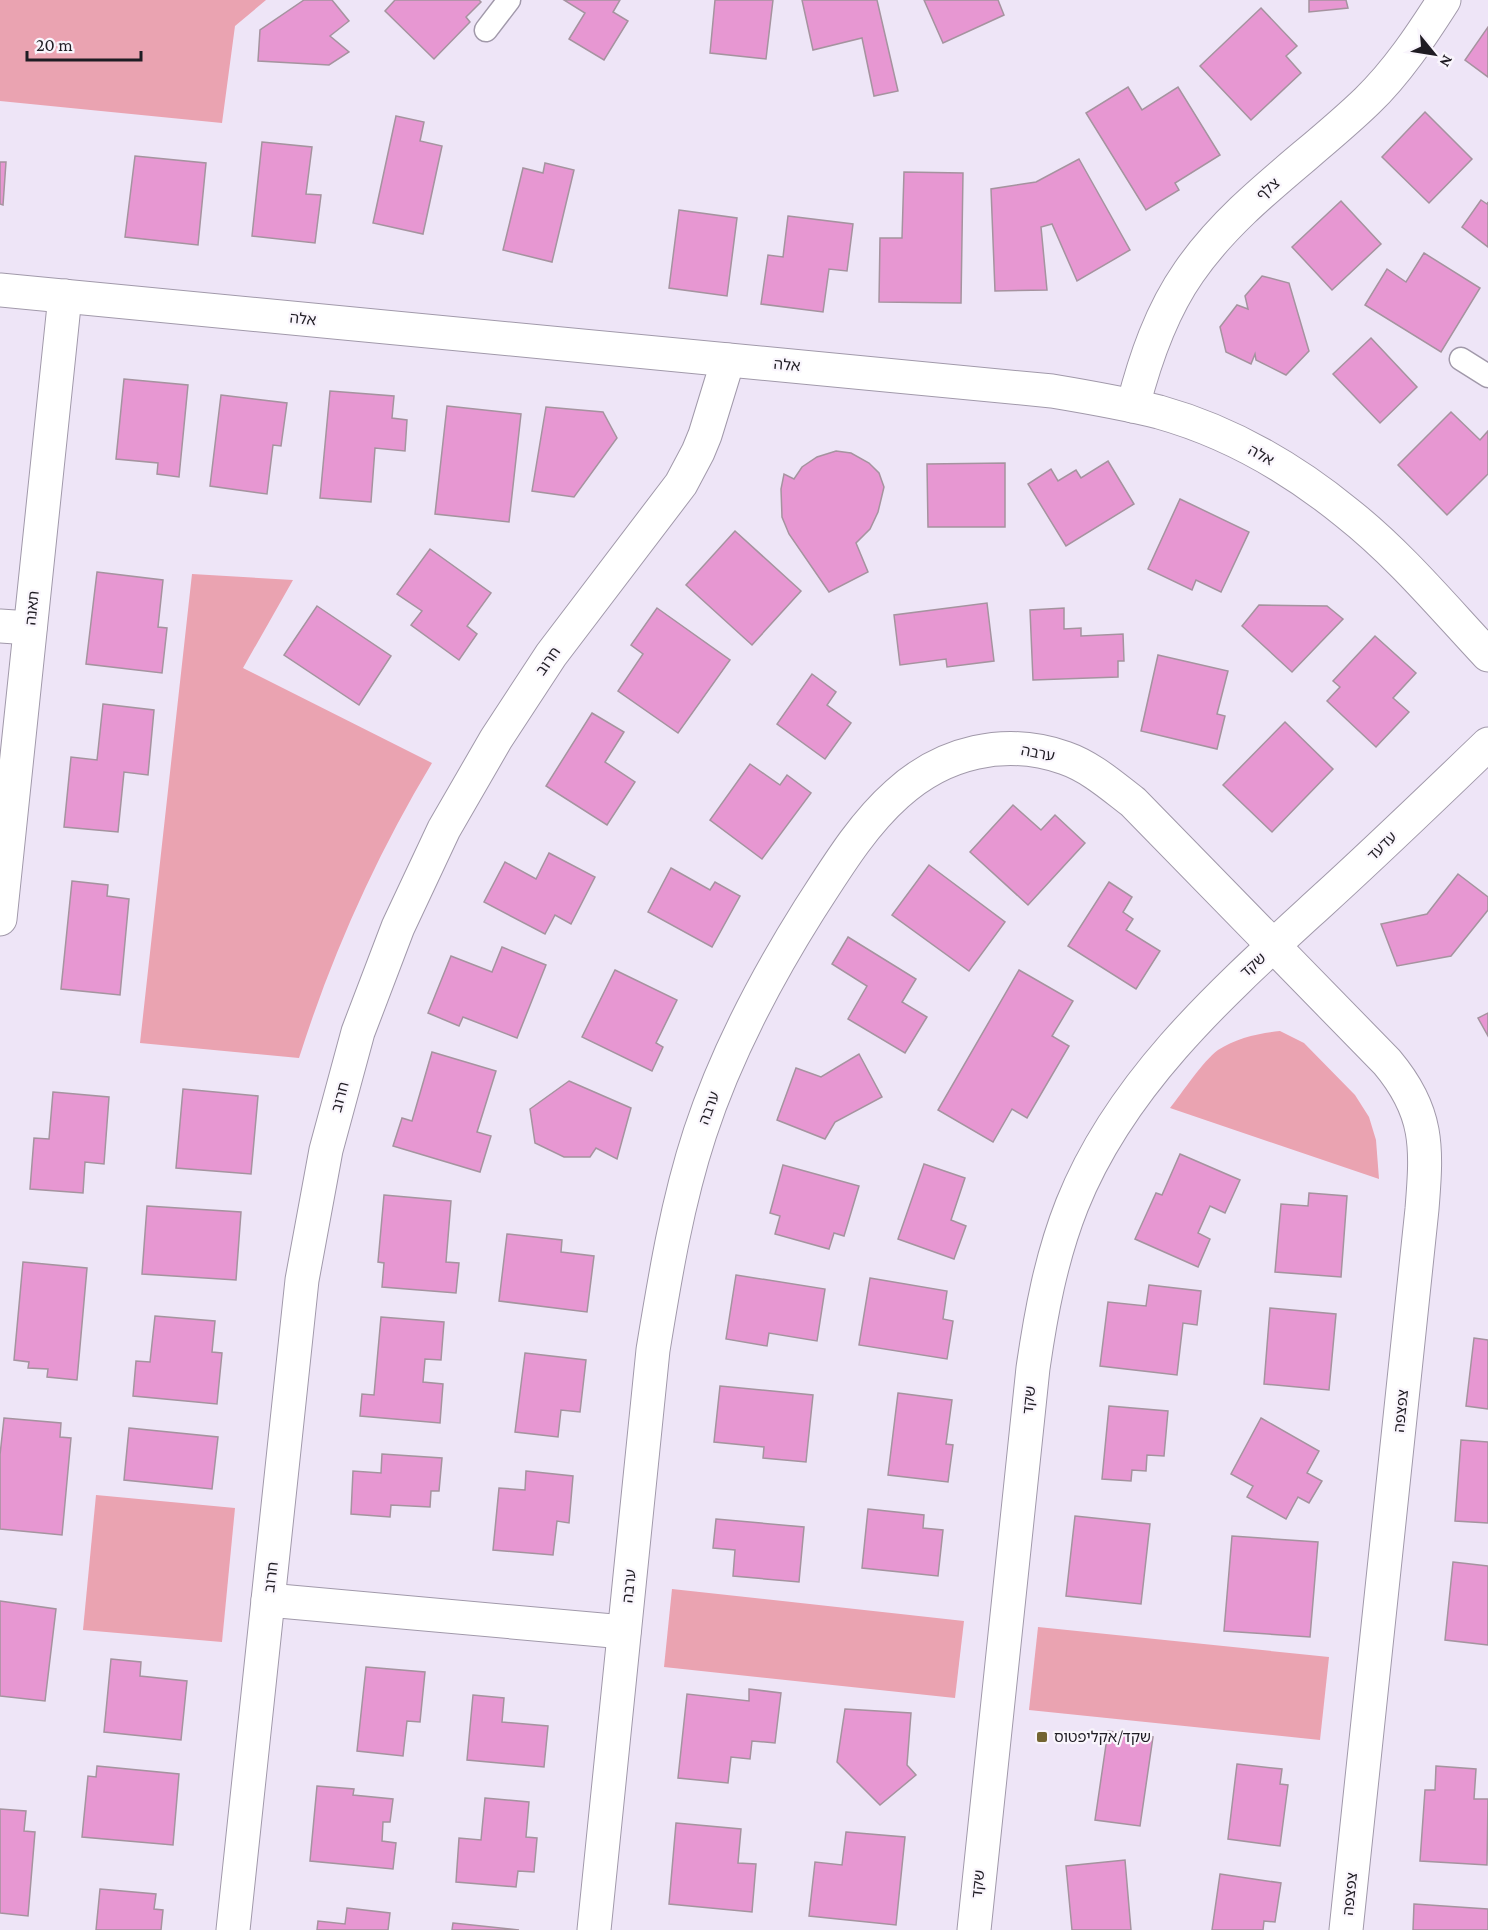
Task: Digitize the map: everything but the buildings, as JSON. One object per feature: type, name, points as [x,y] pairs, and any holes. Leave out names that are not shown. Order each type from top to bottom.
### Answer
[{"type":"street","name":"צלף","points":[[1133,406],[1141,375],[1161,321],[1183,281],[1204,252],[1227,226],[1379,89],[1414,45],[1444,0]]},
{"type":"street","name":"אלה","points":[[0,290],[1052,391],[1133,406],[1161,413],[1211,431],[1259,453],[1304,480],[1348,513],[1391,553],[1488,655]]},
{"type":"street","name":"תאנה","points":[[0,919],[15,627],[65,296]]},
{"type":"street","name":"חרוב","points":[[233,1930],[302,1280],[326,1150],[357,1032],[398,927],[444,829],[496,739],[551,655],[681,484],[705,435],[728,360]]},
{"type":"street","name":"עדעד","points":[[1274,945],[1488,744]]},
{"type":"street","name":"ערבה","points":[[594,1930],[653,1350],[681,1200],[700,1133],[723,1071],[751,1010],[784,950],[822,890],[867,826],[897,794],[929,770],[962,755],[985,750],[1032,749],[1066,759],[1100,777],[1133,802],[1274,945]]},
{"type":"street","name":"שקד","points":[[974,1930],[1033,1368],[1054,1257],[1072,1204],[1097,1152],[1131,1099],[1183,1035],[1231,984],[1274,945]]},
{"type":"street","name":"צפצפה","points":[[1274,945],[1401,1079],[1418,1113],[1425,1148],[1422,1209],[1346,1930]]},
{"type":"street","points":[[268,1600],[624,1632]]},
{"type":"lane","points":[[486,30],[509,0]]},
{"type":"lane","points":[[1461,359],[1488,376]]},
{"type":"shaded area","points":[[0,0],[266,0],[235,26],[222,123],[0,101]]},
{"type":"shaded area","points":[[192,574],[293,580],[243,668],[432,763],[392,834],[357,906],[326,981],[299,1058],[140,1043]]},
{"type":"shaded area","points":[[1280,1031],[1304,1043],[1355,1095],[1369,1117],[1376,1140],[1379,1179],[1170,1108],[1199,1069],[1218,1050],[1248,1037]]},
{"type":"shaded area","points":[[96,1495],[235,1508],[222,1642],[83,1630]]},
{"type":"shaded area","points":[[672,1589],[964,1621],[955,1698],[664,1667]]},
{"type":"shaded area","points":[[1038,1627],[1329,1657],[1320,1740],[1029,1710]]},
{"type":"place","name":"שקד/אקליפטוס","points":[[1042,1737]]}]
